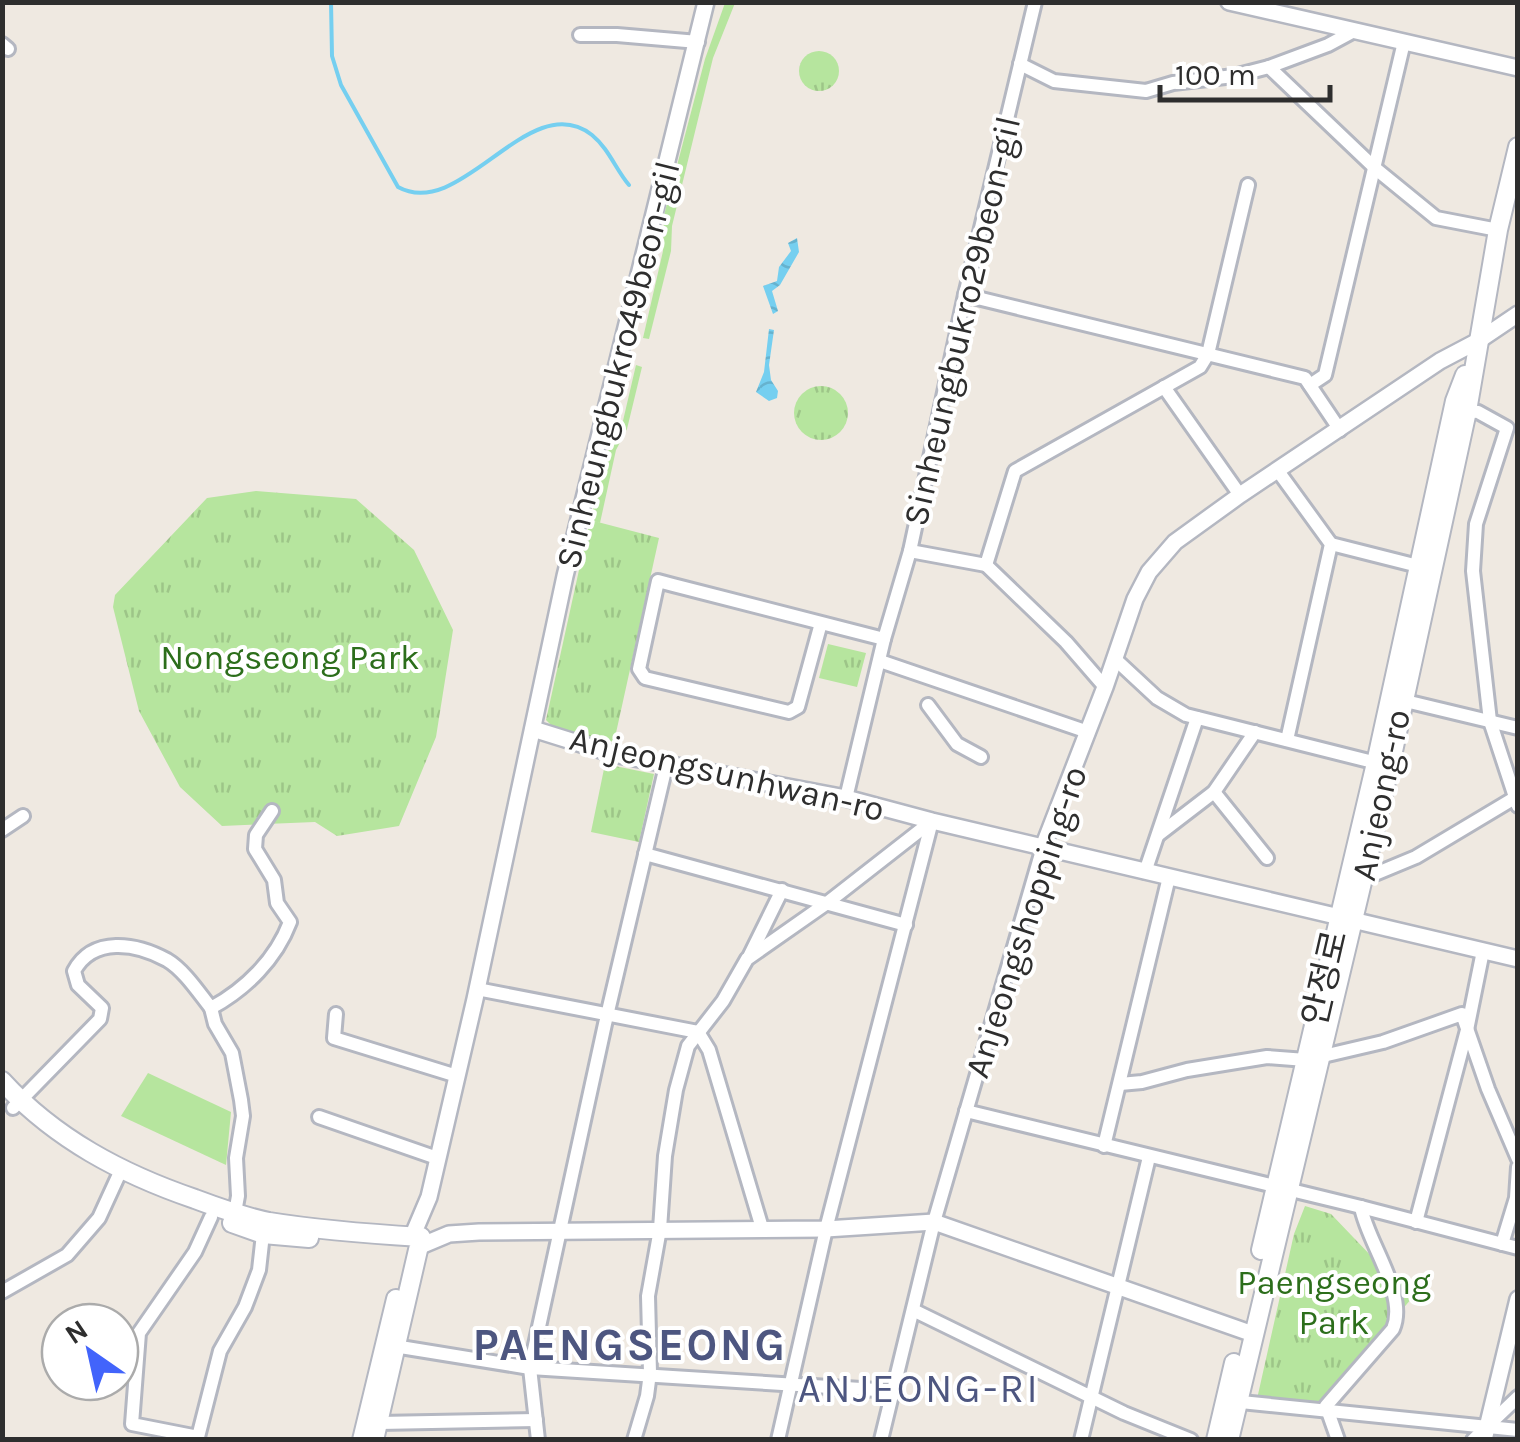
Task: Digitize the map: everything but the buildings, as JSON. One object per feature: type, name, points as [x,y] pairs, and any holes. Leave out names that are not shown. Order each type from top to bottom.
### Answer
[{"type":"main road","name":"Anjeong-ro","points":[[1229,1440],[1232,1401],[1247,1333],[1383,764],[1424,567],[1466,411],[1498,230],[1518,147]]},
{"type":"main road","points":[[1424,567],[1455,402],[1478,342]]},
{"type":"main road","points":[[2,1080],[12,1102],[49,1140],[211,1217],[415,1242]]},
{"type":"main road","points":[[118,1176],[234,1218],[263,1234],[415,1242]]},
{"type":"main road","name":"Anjeongsunhwan-ro","points":[[362,1440],[392,1346],[415,1242]]},
{"type":"main road","points":[[377,1431],[392,1346]]},
{"type":"main road","points":[[1216,1440],[1232,1401]]},
{"type":"street","name":"Sinheungbukro49beon-gil","points":[[534,728],[565,576],[706,2]]},
{"type":"street","name":"Sinheungbukro29beon-gil","points":[[846,798],[884,639],[910,552],[964,295],[1034,2]]},
{"type":"street","points":[[1229,2],[1518,68]]},
{"type":"street","points":[[1020,64],[1054,81],[1146,92],[1269,67],[1354,31]]},
{"type":"street","points":[[580,36],[698,42]]},
{"type":"street","points":[[1310,385],[1325,375],[1404,42]]},
{"type":"street","points":[[1269,67],[1376,169],[1436,218],[1498,230]]},
{"type":"street","points":[[986,566],[1015,471],[1200,366],[1208,354],[1248,185]]},
{"type":"street","points":[[964,295],[1305,378],[1340,430]]},
{"type":"street","name":"Anjeongshopping-ro","points":[[880,1440],[934,1222],[1043,847],[1105,687],[1134,599],[1148,572],[1174,542],[1240,495],[1440,361],[1478,342],[1518,314]]},
{"type":"street","points":[[1164,387],[1240,495]]},
{"type":"street","points":[[1356,877],[1416,856],[1516,800],[1490,721],[1473,571],[1476,524],[1512,428],[1478,412],[1466,411]]},
{"type":"street","points":[[1278,471],[1331,544],[1424,567]]},
{"type":"street","points":[[1288,740],[1331,544]]},
{"type":"street","points":[[910,552],[986,566],[1105,687]]},
{"type":"street","points":[[821,623],[798,707],[789,712],[645,678],[639,669],[658,581],[884,639]]},
{"type":"street","points":[[1115,659],[1157,698],[1197,718],[1383,764]]},
{"type":"street","points":[[880,661],[1088,732]]},
{"type":"street","points":[[1396,698],[1518,728]]},
{"type":"street","points":[[928,706],[957,744],[981,756]]},
{"type":"street","points":[[1146,872],[1197,718]]},
{"type":"street","name":"Anjeongsunhwan-ro","points":[[415,1242],[457,1076],[534,728],[613,754],[846,798],[1518,959]]},
{"type":"street","points":[[1158,836],[1214,792],[1254,732]]},
{"type":"street","points":[[538,1440],[530,1368],[606,1015],[666,766]]},
{"type":"street","points":[[1214,792],[1267,858]]},
{"type":"street","points":[[211,1008],[241,988],[269,961],[290,922],[276,903],[274,880],[255,849],[256,835],[272,811]]},
{"type":"street","points":[[2,830],[23,816]]},
{"type":"street","points":[[748,959],[828,903],[932,821]]},
{"type":"street","points":[[778,1440],[826,1228],[932,821]]},
{"type":"street","points":[[645,854],[906,925]]},
{"type":"street","points":[[1104,1146],[1168,877]]},
{"type":"street","points":[[634,1440],[648,1396],[648,1296],[676,1090],[688,1046],[724,1000],[782,890]]},
{"type":"street","points":[[12,1102],[100,1019],[102,1008],[78,986],[74,971],[80,961],[96,948],[123,945],[169,961],[211,1008],[239,1078],[243,1116],[238,1135],[234,1218]]},
{"type":"street","points":[[1416,1222],[1467,1030],[1483,951]]},
{"type":"street","points":[[477,989],[698,1032],[710,1050],[762,1228]]},
{"type":"street","points":[[336,1014],[334,1038],[457,1076]]},
{"type":"street","points":[[1120,1084],[1266,1057],[1313,1058],[1382,1042],[1462,1014],[1518,1159]]},
{"type":"street","points":[[966,1112],[1361,1206],[1518,1248]]},
{"type":"street","points":[[318,1117],[437,1158]]},
{"type":"street","points":[[1081,1440],[1149,1157]]},
{"type":"street","points":[[1502,1244],[1516,1198],[1518,1167]]},
{"type":"street","points":[[2,1292],[67,1255],[98,1218],[118,1176]]},
{"type":"street","points":[[1338,1440],[1326,1406],[1396,1322],[1395,1303],[1361,1206]]},
{"type":"street","points":[[211,1217],[195,1252],[140,1333],[132,1424],[198,1437],[220,1351],[245,1308],[259,1270],[263,1234]]},
{"type":"street","points":[[415,1242],[449,1234],[826,1228],[934,1222],[1247,1333]]},
{"type":"street","points":[[1486,1434],[1518,1299]]},
{"type":"street","points":[[913,1310],[1091,1397],[1191,1440]]},
{"type":"street","points":[[392,1346],[530,1368],[893,1390]]},
{"type":"street","points":[[1473,1440],[1486,1434],[1518,1397]]},
{"type":"street","points":[[1232,1401],[1486,1434],[1518,1430]]},
{"type":"street","points":[[377,1431],[507,1418],[536,1420]]},
{"type":"green space","points":[[725,3],[735,3],[713,58],[649,339],[643,338],[663,251],[664,215],[705,59]]},
{"type":"green space","points":[[819,51],[833,57],[839,71],[833,85],[819,91],[805,85],[799,71],[805,57]]},
{"type":"green space","points":[[636,365],[642,367],[627,429],[616,450],[600,523],[590,520],[609,449],[622,425]]},
{"type":"green space","points":[[821,386],[840,394],[848,413],[840,432],[821,440],[802,432],[794,413],[802,394]]},
{"type":"green space","name":"Nongseong Park","points":[[256,491],[356,499],[414,550],[453,630],[436,737],[399,826],[337,836],[315,822],[222,826],[180,787],[139,711],[113,607],[115,595],[207,498]]},
{"type":"green space","points":[[590,520],[659,538],[614,742],[554,728],[546,720]]},
{"type":"green space","points":[[828,644],[866,653],[857,687],[819,678]]},
{"type":"green space","points":[[605,764],[654,774],[639,842],[591,832]]},
{"type":"green space","points":[[148,1073],[231,1112],[226,1165],[121,1116]]},
{"type":"green space","name":"Paengseong Park","points":[[1305,1206],[1331,1214],[1396,1282],[1415,1282],[1413,1297],[1317,1407],[1257,1399],[1294,1234]]},
{"type":"water","points":[[797,238],[799,252],[780,285],[772,291],[778,311],[773,314],[763,286],[777,281],[779,267],[791,251],[788,243]]},
{"type":"water","points":[[769,329],[774,330],[771,380],[778,391],[777,398],[769,401],[756,392],[764,372]]},
{"type":"waterway","points":[[331,2],[332,56],[341,85],[398,187],[422,193],[446,187],[520,139],[544,127],[568,125],[592,135],[629,185]]},
{"type":"district","name":"PAENGSEONG","points":[[630,1345]]},
{"type":"district","name":"ANJEONG-RI","points":[[919,1388]]}]
